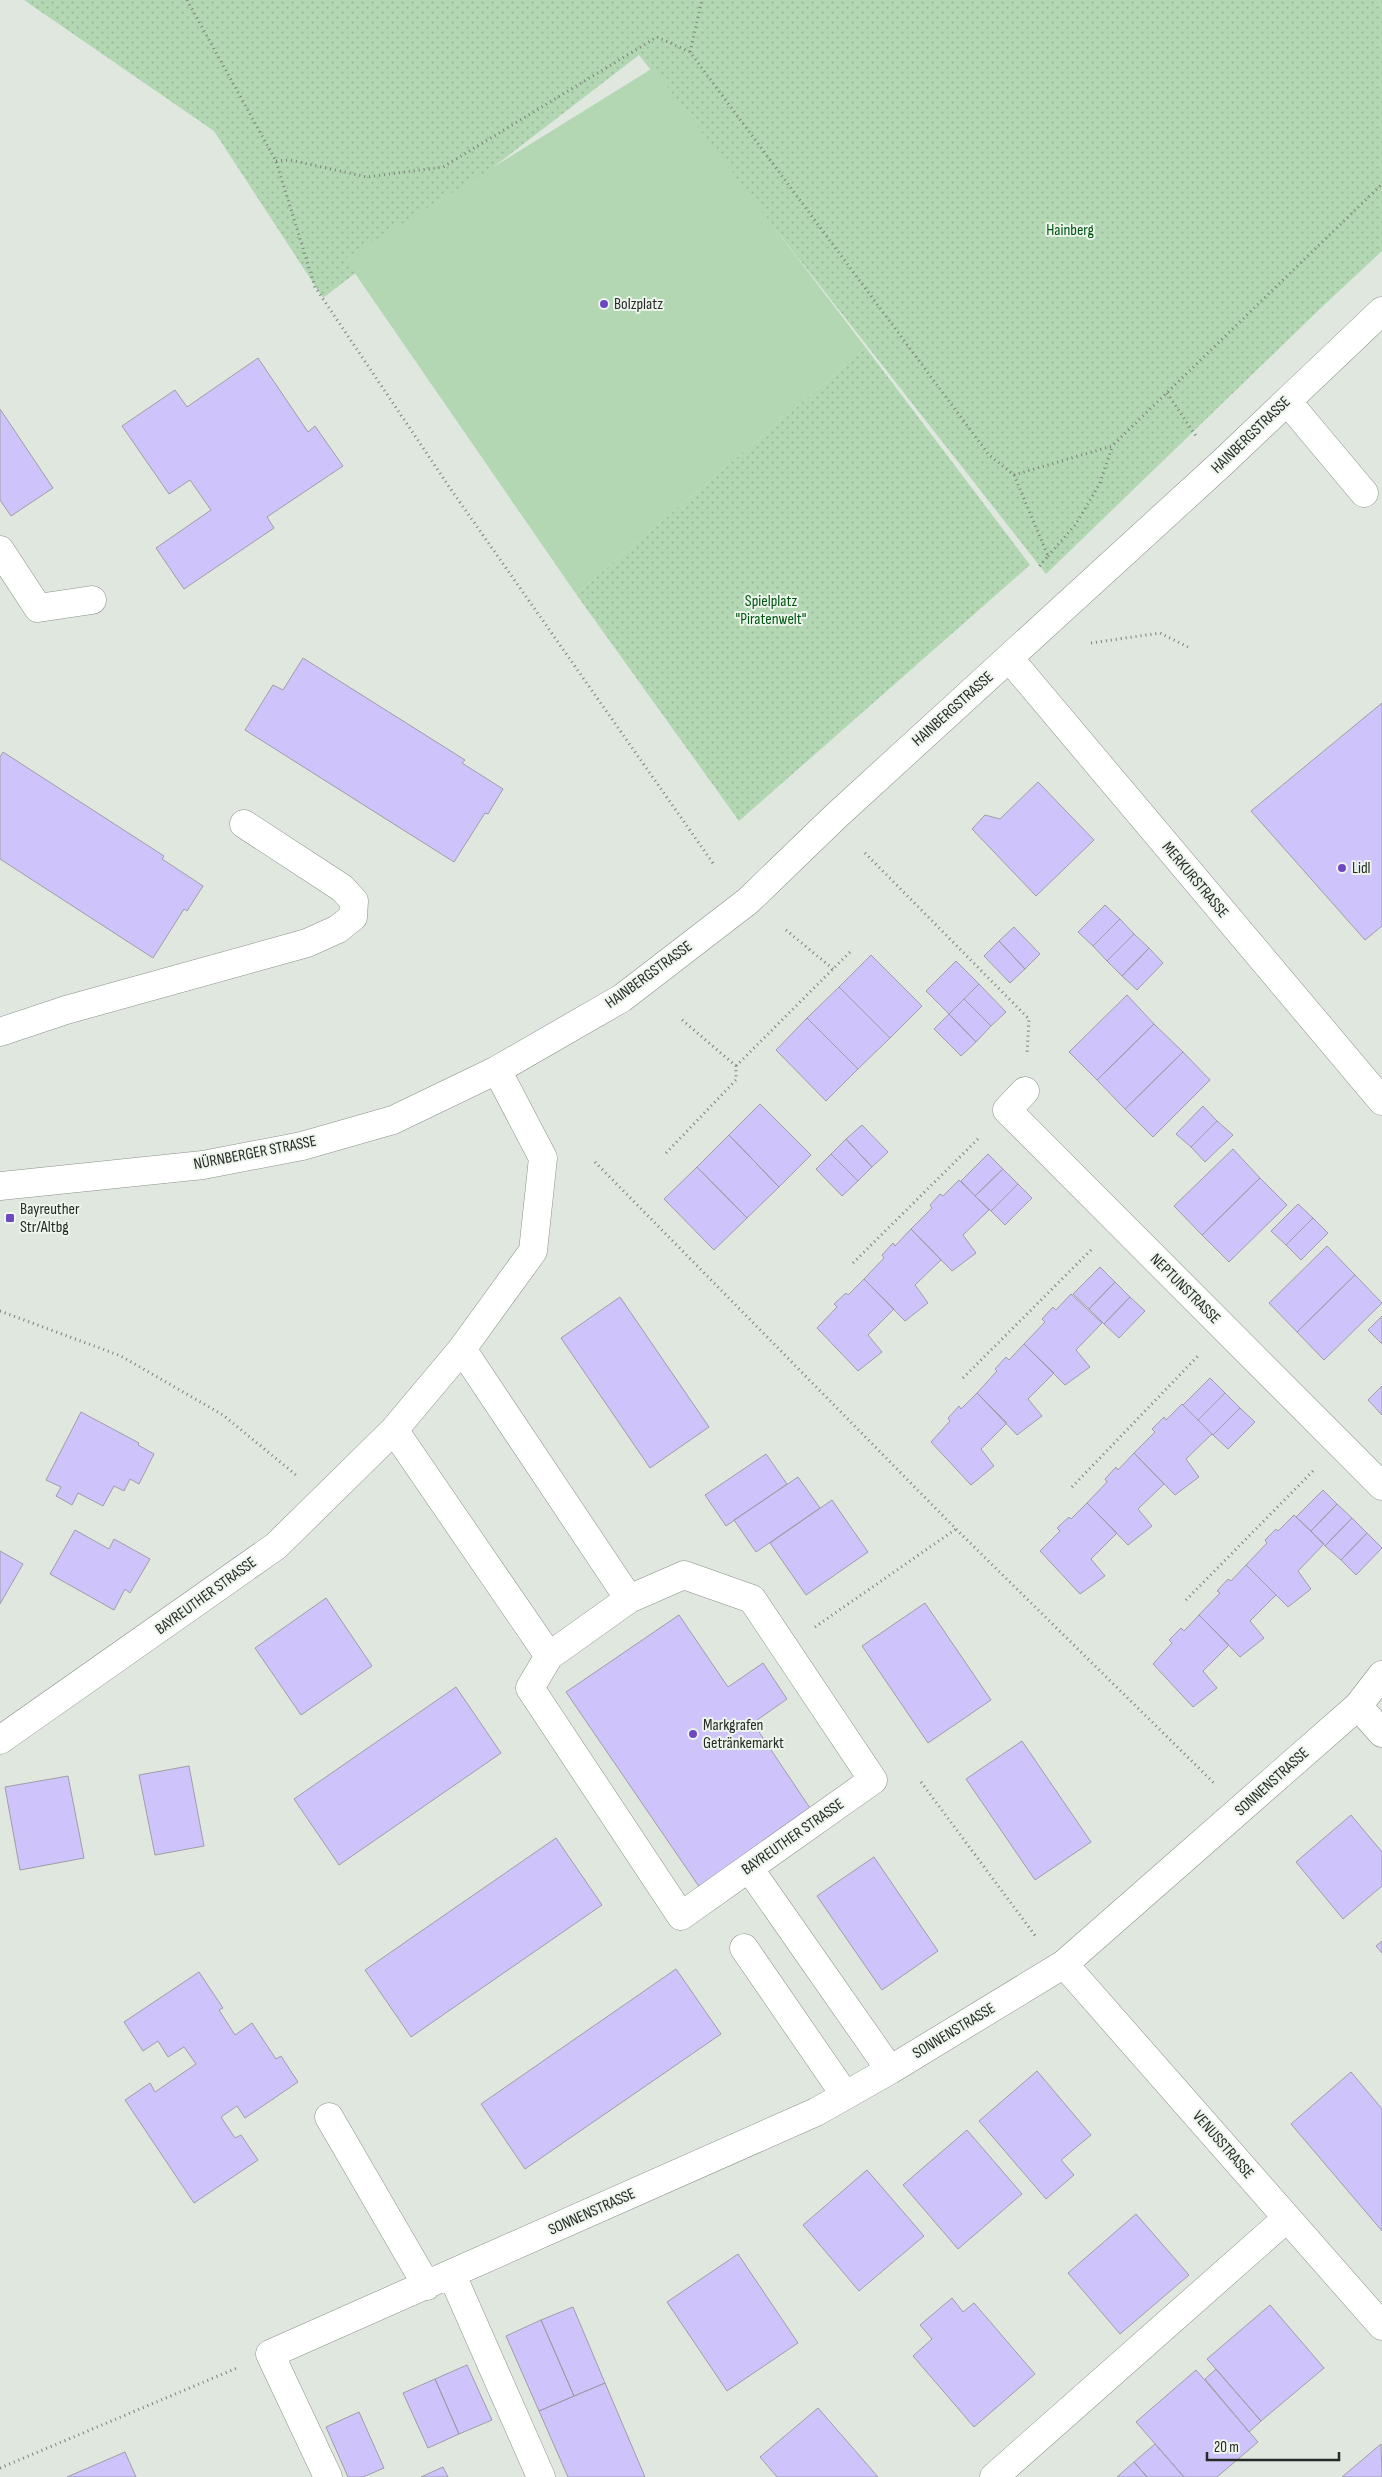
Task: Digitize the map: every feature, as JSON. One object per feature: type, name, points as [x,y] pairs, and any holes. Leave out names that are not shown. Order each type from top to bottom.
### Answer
[{"type":"street","name":"HAINBERGSTRASSE","points":[[497,1070],[622,998],[748,901],[836,816],[1287,401],[1382,311]]},
{"type":"street","points":[[1287,401],[1364,493]]},
{"type":"street","points":[[0,550],[38,608],[92,600]]},
{"type":"street","name":"MERKURSTRASSE","points":[[1009,658],[1371,1070],[1382,1101]]},
{"type":"street","points":[[0,1032],[66,1010],[306,942],[338,929],[353,917],[354,901],[342,888],[244,824]]},
{"type":"street","name":"NÜRNBERGER STRASSE","points":[[0,1186],[203,1165],[302,1146],[394,1120],[497,1070]]},
{"type":"street","name":"BAYREUTHER STRASSE","points":[[0,1740],[276,1546],[394,1430],[462,1349],[533,1251],[543,1158],[497,1070]]},
{"type":"street","name":"NEPTUNSTRASSE","points":[[1016,1100],[1119,1222],[1382,1486]]},
{"type":"street","points":[[462,1349],[629,1599]]},
{"type":"street","points":[[394,1430],[549,1656]]},
{"type":"street","name":"BAYREUTHER STRASSE","points":[[684,1575],[752,1599],[873,1780],[681,1916],[530,1688],[549,1656],[629,1599],[684,1575]]},
{"type":"street","name":"SONNENSTRASSE","points":[[270,2354],[452,2275],[816,2112],[890,2070],[1064,1964],[1358,1706],[1382,1675]]},
{"type":"street","points":[[1358,1706],[1382,1733]]},
{"type":"street","points":[[749,1868],[890,2070]]},
{"type":"street","points":[[744,1948],[845,2095]]},
{"type":"street","name":"VENUSSTRASSE","points":[[1064,1964],[1382,2326]]},
{"type":"street","points":[[329,2117],[427,2286]]},
{"type":"street","points":[[994,2477],[1287,2218]]},
{"type":"street","points":[[452,2275],[541,2477]]},
{"type":"street","points":[[270,2354],[328,2477]]},
{"type":"path","points":[[187,0],[276,161],[315,287],[452,492],[715,866]]},
{"type":"path","points":[[690,52],[702,0]]},
{"type":"path","points":[[276,161],[290,160],[367,177],[443,167],[657,37],[690,52],[989,456],[1014,475],[1048,556]]},
{"type":"path","points":[[1014,475],[1112,446],[1382,184]]},
{"type":"path","points":[[1167,393],[1198,437]]},
{"type":"path","points":[[1038,568],[1076,524],[1100,483],[1112,446]]},
{"type":"path","points":[[1091,643],[1160,633],[1188,647]]},
{"type":"path","points":[[853,1263],[1016,1100],[1029,1019],[865,853]]},
{"type":"path","points":[[786,930],[833,969]]},
{"type":"path","points":[[666,1153],[736,1080],[736,1066],[852,950]]},
{"type":"path","points":[[681,1019],[736,1066]]},
{"type":"path","points":[[595,1162],[956,1529],[1217,1786]]},
{"type":"path","points":[[963,1378],[1119,1222]]},
{"type":"path","points":[[0,1311],[121,1356],[223,1415],[300,1479]]},
{"type":"path","points":[[1072,1487],[1225,1328]]},
{"type":"path","points":[[1186,1600],[1340,1444]]},
{"type":"path","points":[[815,1628],[956,1529]]},
{"type":"path","points":[[921,1782],[1040,1940]]},
{"type":"path","points":[[0,2468],[270,2354]]},
{"type":"green space","name":"Hainberg","points":[[24,0],[1382,0],[1382,251],[1046,574],[639,55],[323,298],[214,131]]},
{"type":"green space","name":"Bolzplatz","points":[[653,68],[866,348],[576,594],[345,259]]},
{"type":"green space","name":"Spielplatz \"Piratenwelt\"","points":[[866,348],[1030,565],[739,821],[576,594]]},
{"type":"building","points":[[258,358],[308,432],[315,426],[343,466],[267,517],[274,528],[184,589],[156,548],[211,510],[190,480],[169,494],[122,426],[175,390],[187,407]]},
{"type":"building","points":[[0,409],[53,488],[11,516],[0,500]]},
{"type":"building","points":[[303,658],[465,760],[462,763],[503,789],[488,814],[485,813],[454,862],[245,730],[273,685],[283,690]]},
{"type":"building","name":"Lidl","points":[[1382,703],[1382,926],[1365,940],[1251,811]]},
{"type":"building","points":[[3,752],[164,856],[162,859],[203,886],[187,911],[184,909],[153,958],[0,859],[0,757]]},
{"type":"building","points":[[1038,782],[1094,840],[1036,896],[972,829],[985,815],[1000,819]]},
{"type":"building","points":[[1105,905],[1120,919],[1093,946],[1078,932]]},
{"type":"building","points":[[1120,919],[1134,934],[1107,961],[1093,946]]},
{"type":"building","points":[[1014,927],[1040,954],[1025,969],[999,941]]},
{"type":"building","points":[[1134,934],[1149,948],[1122,976],[1107,961]]},
{"type":"building","points":[[999,941],[1025,969],[1010,983],[984,956]]},
{"type":"building","points":[[1149,948],[1163,963],[1137,990],[1122,976]]},
{"type":"building","points":[[871,955],[922,1006],[890,1038],[839,987]]},
{"type":"building","points":[[956,961],[979,984],[949,1014],[926,991]]},
{"type":"building","points":[[979,984],[1006,1012],[991,1026],[964,999]]},
{"type":"building","points":[[839,987],[890,1038],[858,1069],[807,1018]]},
{"type":"building","points":[[1127,995],[1154,1024],[1097,1080],[1069,1052]]},
{"type":"building","points":[[964,999],[991,1026],[976,1042],[949,1014]]},
{"type":"building","points":[[949,1014],[976,1042],[961,1056],[934,1029]]},
{"type":"building","points":[[807,1018],[858,1069],[826,1101],[776,1050]]},
{"type":"building","points":[[1154,1024],[1183,1052],[1125,1109],[1097,1080]]},
{"type":"building","points":[[1183,1052],[1210,1080],[1153,1137],[1125,1109]]},
{"type":"building","points":[[760,1104],[811,1155],[779,1187],[729,1135]]},
{"type":"building","points":[[1203,1106],[1217,1121],[1191,1147],[1176,1134]]},
{"type":"building","points":[[1217,1121],[1233,1135],[1205,1162],[1191,1147]]},
{"type":"building","points":[[862,1125],[888,1152],[872,1167],[846,1139]]},
{"type":"building","points":[[729,1135],[779,1187],[747,1218],[697,1167]]},
{"type":"building","points":[[846,1139],[872,1167],[858,1181],[831,1154]]},
{"type":"building","points":[[1233,1149],[1260,1178],[1202,1235],[1174,1206]]},
{"type":"building","points":[[831,1154],[858,1181],[842,1196],[816,1169]]},
{"type":"building","points":[[988,1154],[1003,1169],[975,1196],[961,1181]]},
{"type":"building","points":[[697,1167],[747,1218],[714,1250],[664,1199]]},
{"type":"building","points":[[1003,1169],[1018,1184],[991,1211],[975,1196]]},
{"type":"building","points":[[1260,1178],[1287,1205],[1229,1262],[1202,1235]]},
{"type":"building","points":[[959,1180],[989,1210],[963,1235],[976,1253],[952,1271],[911,1229],[932,1208],[930,1205],[940,1194],[943,1196]]},
{"type":"building","points":[[1018,1184],[1032,1198],[1005,1225],[991,1211]]},
{"type":"building","points":[[1298,1204],[1313,1218],[1286,1245],[1271,1231]]},
{"type":"building","points":[[1313,1218],[1328,1233],[1301,1260],[1286,1245]]},
{"type":"building","points":[[911,1229],[941,1260],[915,1285],[928,1303],[905,1321],[864,1279],[884,1258],[882,1255],[893,1243],[895,1246]]},
{"type":"building","points":[[1327,1246],[1355,1275],[1297,1332],[1269,1303]]},
{"type":"building","points":[[1100,1267],[1115,1282],[1089,1309],[1073,1294]]},
{"type":"building","points":[[1355,1275],[1382,1303],[1324,1360],[1297,1332]]},
{"type":"building","points":[[864,1279],[894,1309],[868,1335],[882,1352],[858,1371],[817,1328],[837,1307],[834,1304],[846,1293],[848,1295]]},
{"type":"building","points":[[1115,1282],[1130,1297],[1104,1324],[1089,1309]]},
{"type":"building","points":[[1071,1294],[1102,1323],[1076,1350],[1090,1367],[1065,1385],[1024,1344],[1045,1322],[1042,1319],[1053,1307],[1056,1310]]},
{"type":"building","points":[[620,1297],[709,1427],[650,1468],[561,1338]]},
{"type":"building","points":[[1130,1297],[1145,1311],[1119,1338],[1104,1324]]},
{"type":"building","points":[[1382,1316],[1382,1344],[1368,1330]]},
{"type":"building","points":[[1024,1344],[1054,1373],[1028,1399],[1042,1416],[1017,1435],[977,1393],[997,1371],[995,1369],[1006,1357],[1009,1360]]},
{"type":"building","points":[[1210,1378],[1225,1393],[1198,1420],[1183,1405]]},
{"type":"building","points":[[1382,1386],[1382,1415],[1368,1400]]},
{"type":"building","points":[[977,1393],[1007,1423],[981,1449],[994,1466],[971,1485],[931,1442],[950,1421],[948,1418],[959,1406],[961,1409]]},
{"type":"building","points":[[1225,1393],[1240,1408],[1213,1435],[1198,1420]]},
{"type":"building","points":[[1182,1404],[1212,1434],[1186,1459],[1199,1477],[1175,1495],[1134,1453],[1155,1432],[1152,1429],[1164,1417],[1166,1420]]},
{"type":"building","points":[[1240,1408],[1255,1422],[1228,1449],[1213,1435]]},
{"type":"building","points":[[81,1412],[139,1443],[138,1445],[154,1454],[139,1484],[130,1479],[124,1491],[114,1486],[103,1506],[78,1493],[72,1505],[56,1496],[61,1487],[46,1480]]},
{"type":"building","points":[[1134,1453],[1164,1484],[1138,1509],[1152,1526],[1128,1545],[1087,1503],[1107,1482],[1105,1479],[1116,1467],[1118,1470]]},
{"type":"building","points":[[766,1454],[787,1484],[726,1526],[705,1495]]},
{"type":"building","points":[[798,1477],[820,1508],[756,1552],[734,1520]]},
{"type":"building","points":[[1323,1490],[1337,1504],[1311,1531],[1296,1517]]},
{"type":"building","points":[[832,1500],[868,1552],[806,1595],[770,1543]]},
{"type":"building","points":[[1087,1503],[1117,1533],[1091,1559],[1105,1576],[1080,1594],[1040,1551],[1060,1531],[1057,1528],[1069,1517],[1071,1519]]},
{"type":"building","points":[[1337,1504],[1352,1518],[1325,1546],[1311,1531]]},
{"type":"building","points":[[1294,1515],[1324,1544],[1298,1571],[1311,1589],[1288,1607],[1246,1565],[1267,1543],[1265,1540],[1276,1529],[1278,1531]]},
{"type":"building","points":[[1352,1518],[1367,1533],[1341,1560],[1325,1546]]},
{"type":"building","points":[[75,1530],[109,1549],[114,1539],[150,1559],[130,1593],[125,1589],[114,1610],[50,1574]]},
{"type":"building","points":[[1367,1533],[1382,1548],[1356,1575],[1341,1560]]},
{"type":"building","points":[[0,1551],[23,1564],[0,1604]]},
{"type":"building","points":[[1246,1565],[1276,1595],[1250,1621],[1264,1638],[1240,1657],[1199,1615],[1220,1593],[1217,1591],[1228,1579],[1231,1581]]},
{"type":"building","points":[[326,1598],[372,1666],[301,1715],[255,1648]]},
{"type":"building","points":[[925,1603],[991,1700],[928,1743],[862,1646]]},
{"type":"building","points":[[679,1615],[728,1687],[763,1663],[787,1699],[753,1723],[812,1811],[700,1888],[566,1692]]},
{"type":"building","points":[[1199,1615],[1229,1645],[1203,1671],[1217,1688],[1193,1707],[1153,1664],[1172,1643],[1169,1640],[1181,1628],[1184,1631]]},
{"type":"building","points":[[456,1687],[501,1753],[339,1865],[294,1799]]},
{"type":"building","points":[[1022,1741],[1091,1842],[1035,1880],[966,1779]]},
{"type":"building","points":[[189,1766],[204,1846],[155,1855],[139,1775]]},
{"type":"building","points":[[68,1776],[84,1858],[20,1870],[5,1787]]},
{"type":"building","points":[[1351,1815],[1382,1852],[1382,1886],[1343,1919],[1296,1862]]},
{"type":"building","points":[[556,1838],[602,1905],[411,2037],[365,1970]]},
{"type":"building","points":[[874,1857],[938,1951],[882,1990],[817,1896]]},
{"type":"building","points":[[1382,1941],[1382,1953],[1376,1946]]},
{"type":"building","points":[[676,1969],[721,2034],[525,2169],[481,2104]]},
{"type":"building","points":[[199,1972],[223,2008],[219,2010],[235,2035],[252,2023],[276,2059],[281,2056],[298,2082],[245,2118],[237,2106],[221,2117],[235,2138],[241,2135],[258,2160],[194,2203],[125,2100],[150,2083],[155,2092],[196,2064],[184,2047],[168,2057],[158,2041],[143,2051],[124,2022]]},
{"type":"building","points":[[1037,2071],[1091,2135],[1061,2160],[1074,2175],[1046,2199],[979,2121]]},
{"type":"building","points":[[1351,2072],[1382,2109],[1382,2231],[1291,2124]]},
{"type":"building","points":[[967,2130],[1022,2194],[958,2249],[903,2185]]},
{"type":"building","points":[[867,2170],[924,2236],[859,2291],[803,2225]]},
{"type":"building","points":[[1136,2214],[1189,2275],[1120,2334],[1068,2273]]},
{"type":"building","points":[[738,2254],[798,2343],[727,2391],[667,2302]]},
{"type":"building","points":[[952,2298],[963,2312],[974,2303],[1035,2374],[974,2427],[913,2356],[932,2339],[920,2325]]},
{"type":"building","points":[[1270,2305],[1324,2368],[1261,2421],[1207,2359]]},
{"type":"building","points":[[573,2307],[605,2383],[574,2396],[541,2320]]},
{"type":"building","points":[[541,2320],[574,2396],[539,2411],[506,2336]]},
{"type":"building","points":[[467,2365],[492,2420],[459,2434],[435,2379]]},
{"type":"building","points":[[1216,2369],[1261,2421],[1249,2432],[1205,2379]]},
{"type":"building","points":[[1196,2370],[1258,2442],[1217,2477],[1184,2477],[1136,2422]]},
{"type":"building","points":[[435,2379],[459,2434],[428,2448],[403,2393]]},
{"type":"building","points":[[605,2383],[645,2477],[568,2477],[539,2411]]},
{"type":"building","points":[[818,2408],[878,2477],[777,2477],[760,2457]]},
{"type":"building","points":[[359,2412],[384,2468],[363,2477],[348,2477],[326,2427]]},
{"type":"building","points":[[1155,2444],[1184,2477],[1147,2477],[1134,2462]]},
{"type":"building","points":[[1381,2444],[1382,2477],[1342,2477]]},
{"type":"building","points":[[125,2452],[136,2477],[67,2477]]},
{"type":"building","points":[[1134,2462],[1147,2477],[1117,2477]]},
{"type":"building","points":[[443,2467],[448,2477],[421,2477]]},
{"type":"place","name":"Bolzplatz","points":[[604,304]]},
{"type":"place","name":"Lidl","points":[[1342,868]]},
{"type":"place","name":"Bayreuther Str/Altbg","points":[[10,1218]]},
{"type":"place","name":"Markgrafen Getränkemarkt","points":[[693,1734]]}]
